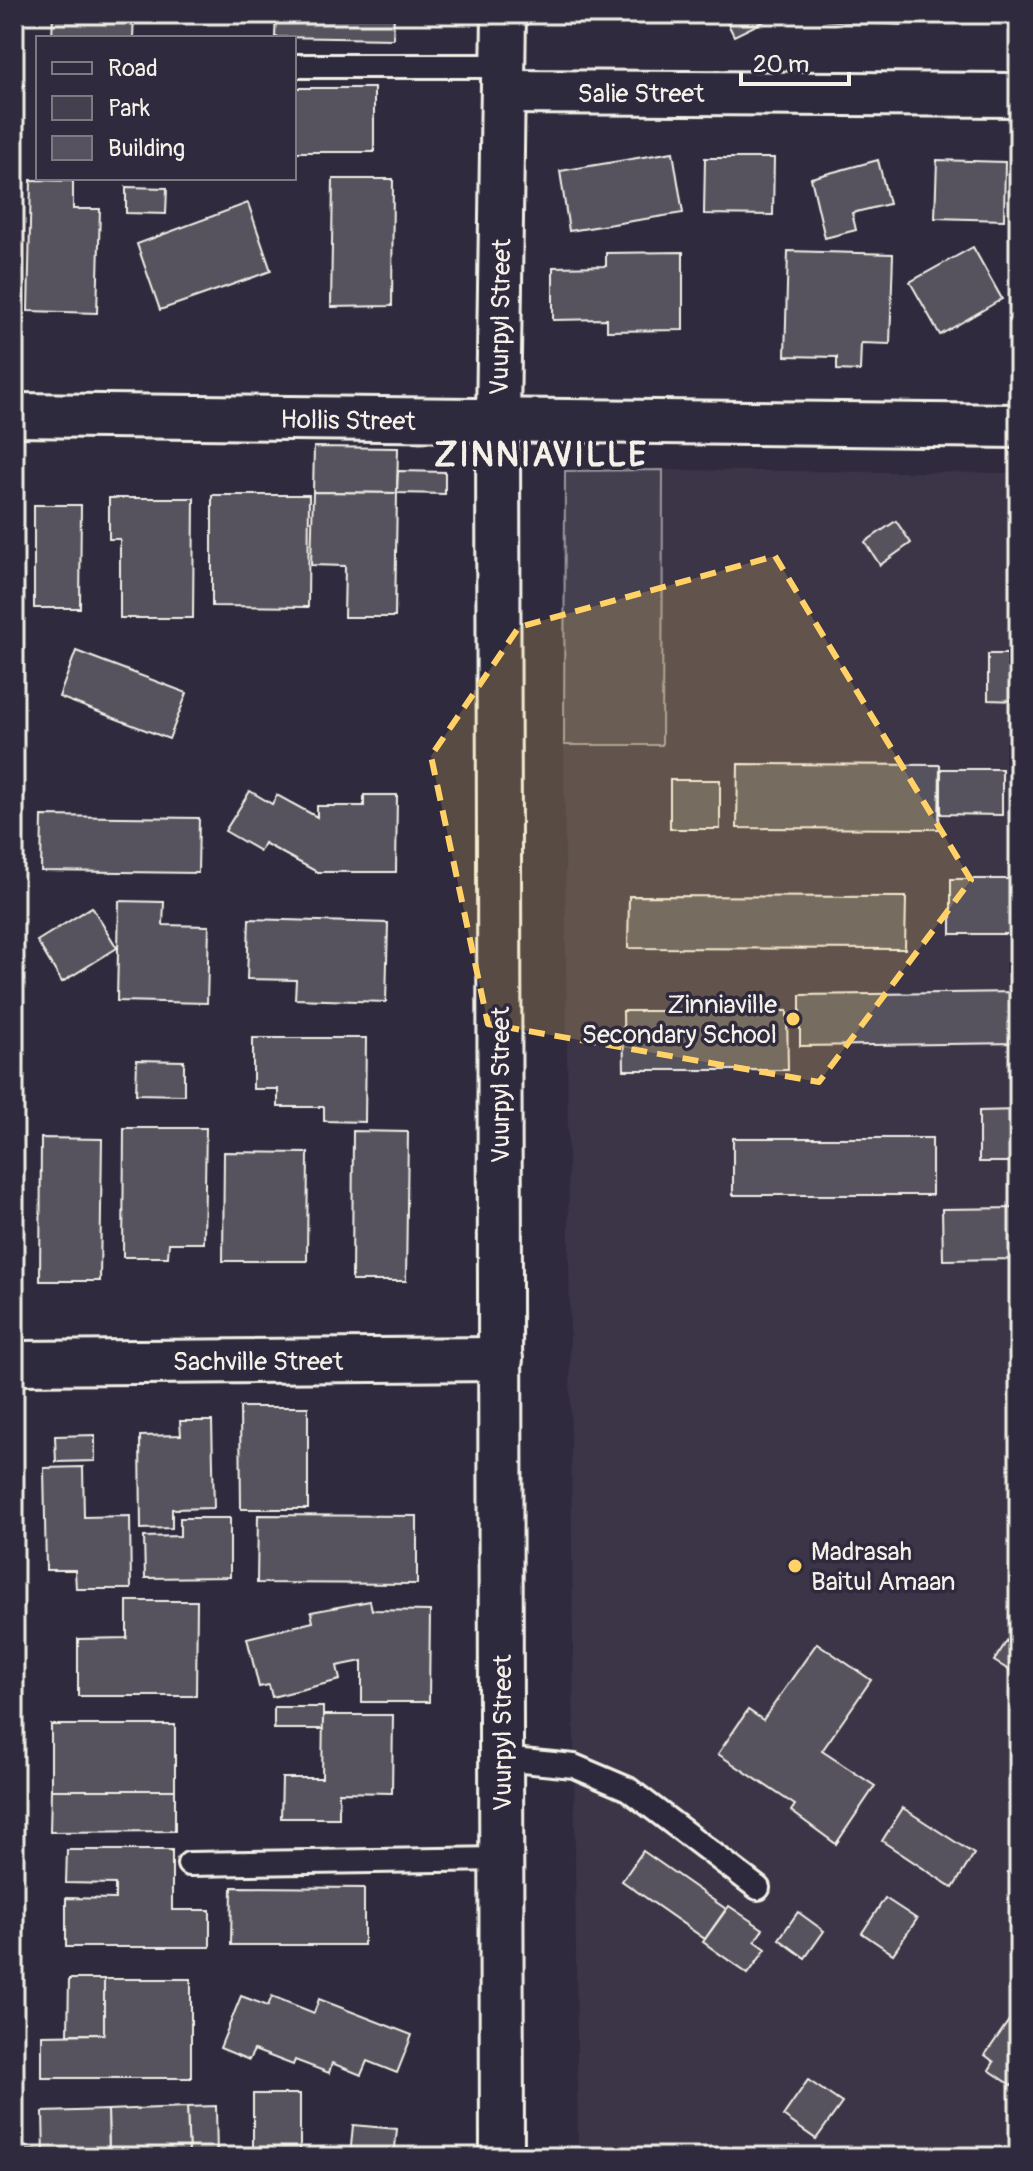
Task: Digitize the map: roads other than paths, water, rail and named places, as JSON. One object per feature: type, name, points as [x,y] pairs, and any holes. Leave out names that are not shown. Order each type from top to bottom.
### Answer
[{"type":"street","name":"Vuurpyl Street","points":[[502,2157],[498,422],[504,14]]},
{"type":"street","name":"Salie Street","points":[[504,79],[1019,95]]},
{"type":"street","name":"Hollis Street","points":[[14,415],[1019,426]]},
{"type":"street","name":"Sachville Street","points":[[14,1363],[501,1359]]},
{"type":"lane","points":[[296,66],[504,79]]},
{"type":"lane","points":[[502,1759],[574,1766],[628,1789],[758,1888]]},
{"type":"lane","points":[[189,1864],[502,1859]]},
{"type":"place","name":"Zinniaville Secondary School","points":[[793,1019]]},
{"type":"place","name":"Madrasah Baitul Amaan","points":[[795,1566]]},
{"type":"district","name":"ZINNIAVILLE","points":[[541,454]]}]
